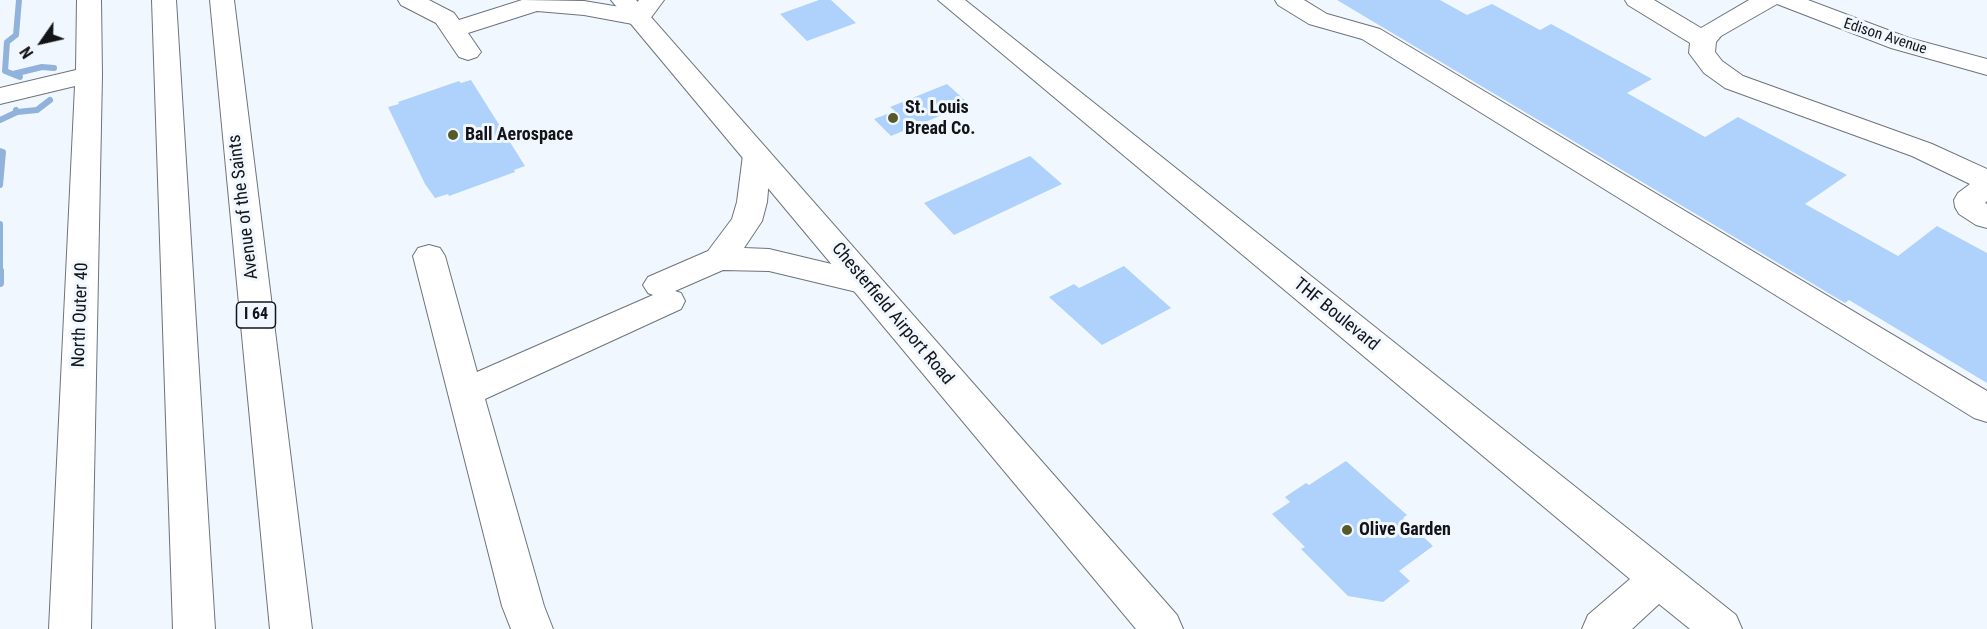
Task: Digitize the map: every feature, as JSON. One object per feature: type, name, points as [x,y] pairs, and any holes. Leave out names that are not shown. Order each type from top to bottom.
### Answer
[{"type":"main road","name":"North Outer 40","points":[[70,629],[89,75],[89,0]]},
{"type":"main road","points":[[164,0],[194,629]]},
{"type":"main road","name":"Avenue of the Saints","points":[[222,0],[291,629]]},
{"type":"main road","points":[[412,0],[449,24],[468,52]]},
{"type":"main road","points":[[449,24],[502,0]]},
{"type":"main road","name":"THF Boulevard","points":[[950,0],[1659,579],[1714,627]]},
{"type":"main road","points":[[1287,0],[1318,19],[1371,34],[1987,408]]},
{"type":"main road","points":[[1637,0],[1703,40]]},
{"type":"main road","points":[[1767,0],[1712,31],[1703,40],[1702,53],[1713,67],[1734,81],[1763,94],[1922,150],[1987,180]]},
{"type":"main road","name":"Edison Avenue","points":[[1786,0],[1900,43],[1987,67]]},
{"type":"main road","points":[[449,24],[542,2],[584,8],[637,6]]},
{"type":"main road","name":"Chesterfield Airport Road","points":[[637,6],[757,155],[1162,629]]},
{"type":"main road","points":[[0,96],[89,75]]},
{"type":"main road","points":[[466,392],[664,293],[720,259],[747,221],[752,202],[757,155]]},
{"type":"main road","points":[[1987,185],[1969,200],[1970,207],[1987,218]]},
{"type":"main road","points":[[429,256],[523,606],[532,629]]},
{"type":"main road","points":[[720,259],[769,260],[865,283]]},
{"type":"main road","points":[[1603,629],[1659,579]]},
{"type":"building","points":[[819,0],[831,0],[856,23],[807,41],[780,14]]},
{"type":"building","points":[[1337,0],[1440,0],[1467,15],[1492,4],[1540,30],[1551,24],[1652,79],[1627,93],[1705,137],[1738,117],[1847,175],[1805,204],[1898,256],[1937,226],[1987,253],[1987,383],[1849,300],[1845,303]]},
{"type":"building","name":"Ball Aerospace","points":[[471,80],[525,166],[514,170],[515,172],[449,196],[448,194],[435,198],[425,184],[388,107],[459,81],[461,83]]},
{"type":"building","points":[[947,84],[969,104],[891,136],[874,119],[895,111],[890,107]]},
{"type":"building","points":[[1030,156],[1062,184],[954,235],[924,203]]},
{"type":"building","points":[[1124,266],[1171,308],[1102,345],[1049,297],[1074,284],[1079,288]]},
{"type":"building","points":[[1346,461],[1407,515],[1403,518],[1433,546],[1399,571],[1410,581],[1383,602],[1348,596],[1301,549],[1305,547],[1272,514],[1290,502],[1285,497],[1306,483],[1309,485]]},
{"type":"waterway","points":[[19,0],[16,35],[7,42],[5,71],[20,77]]},
{"type":"waterway","points":[[13,74],[42,67],[54,68]]},
{"type":"waterway","points":[[17,112],[37,110],[50,100]]},
{"type":"waterway","points":[[0,120],[17,112]]},
{"type":"waterway","points":[[0,151],[3,152],[0,185]]},
{"type":"waterway","points":[[0,224],[0,283]]},
{"type":"place","name":"St. Louis Bread Co.","points":[[893,118]]},
{"type":"place","name":"Ball Aerospace","points":[[453,135]]},
{"type":"place","name":"Olive Garden","points":[[1347,530]]}]
